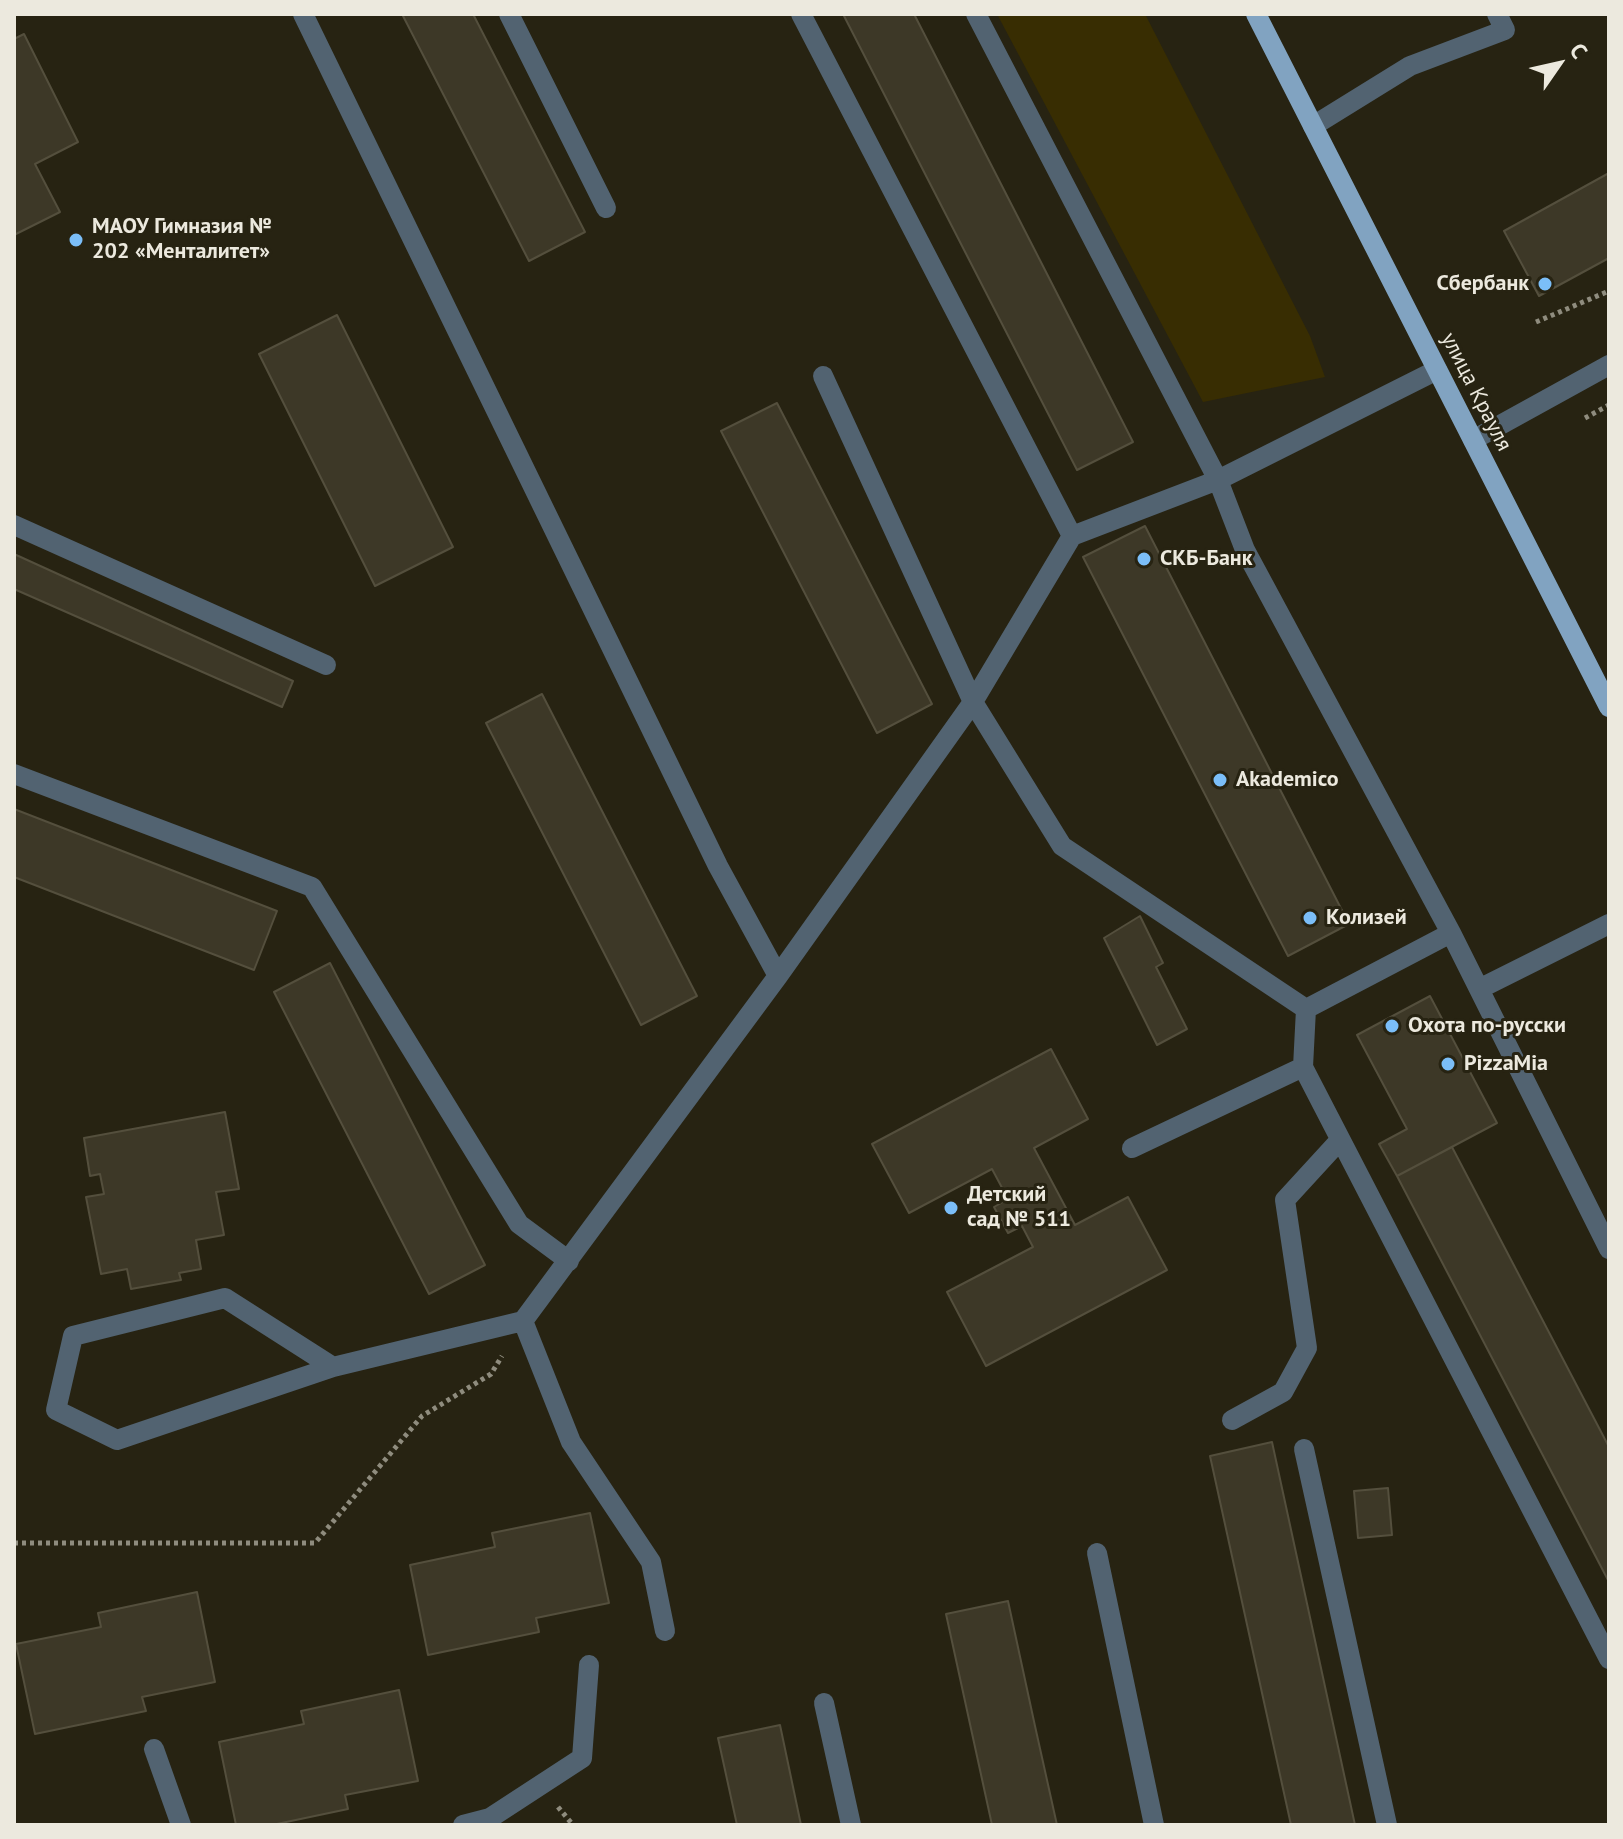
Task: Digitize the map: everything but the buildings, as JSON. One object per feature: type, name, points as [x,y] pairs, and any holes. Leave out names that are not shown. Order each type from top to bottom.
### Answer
[{"type":"main road","name":"улица Крауля","points":[[1256,14],[1609,707]]},
{"type":"street","points":[[303,14],[718,866],[778,976]]},
{"type":"street","points":[[509,14],[606,208]]},
{"type":"street","points":[[801,14],[1072,536]]},
{"type":"street","points":[[976,14],[1218,480],[1245,550],[1451,933],[1609,1249]]},
{"type":"street","points":[[1313,126],[1410,66],[1505,30],[1497,14]]},
{"type":"street","points":[[1473,440],[1609,365]]},
{"type":"street","points":[[333,1367],[225,1298],[73,1336],[56,1410],[117,1440],[333,1367],[523,1321],[778,976],[973,702],[1072,536],[1218,480],[1437,370]]},
{"type":"street","points":[[823,376],[973,702],[1062,846],[1306,1009]]},
{"type":"street","points":[[14,525],[326,665]]},
{"type":"street","points":[[14,774],[312,887],[519,1224],[569,1261]]},
{"type":"street","points":[[1479,989],[1609,924]]},
{"type":"street","points":[[1306,1009],[1451,933]]},
{"type":"street","points":[[1306,1009],[1303,1067],[1609,1659]]},
{"type":"street","points":[[1132,1148],[1303,1067]]},
{"type":"street","points":[[1232,1420],[1283,1392],[1307,1348],[1285,1200],[1340,1140]]},
{"type":"street","points":[[523,1321],[571,1442],[651,1562],[665,1631]]},
{"type":"street","points":[[1304,1449],[1387,1825]]},
{"type":"street","points":[[1097,1553],[1154,1825]]},
{"type":"street","points":[[463,1825],[490,1818],[582,1758],[589,1665]]},
{"type":"street","points":[[824,1703],[851,1825]]},
{"type":"street","points":[[154,1749],[181,1825]]},
{"type":"path","points":[[1536,322],[1609,291]]},
{"type":"path","points":[[1585,418],[1609,405]]},
{"type":"path","points":[[14,1543],[315,1543],[422,1416],[491,1374],[523,1321]]},
{"type":"shaded area","points":[[997,14],[1145,14],[1310,336],[1325,377],[1203,402]]},
{"type":"place","name":"МАОУ Гимназия № 202 «Менталитет»","points":[[76,240]]},
{"type":"place","name":"Сбербанк","points":[[1545,284]]},
{"type":"place","name":"СКБ-Банк","points":[[1144,559]]},
{"type":"place","name":"Akademico","points":[[1220,780]]},
{"type":"place","name":"Колизей","points":[[1310,918]]},
{"type":"place","name":"Охота по-русски","points":[[1392,1026]]},
{"type":"place","name":"PizzaMia","points":[[1448,1064]]},
{"type":"place","name":"Детский сад № 511","points":[[951,1208]]}]
